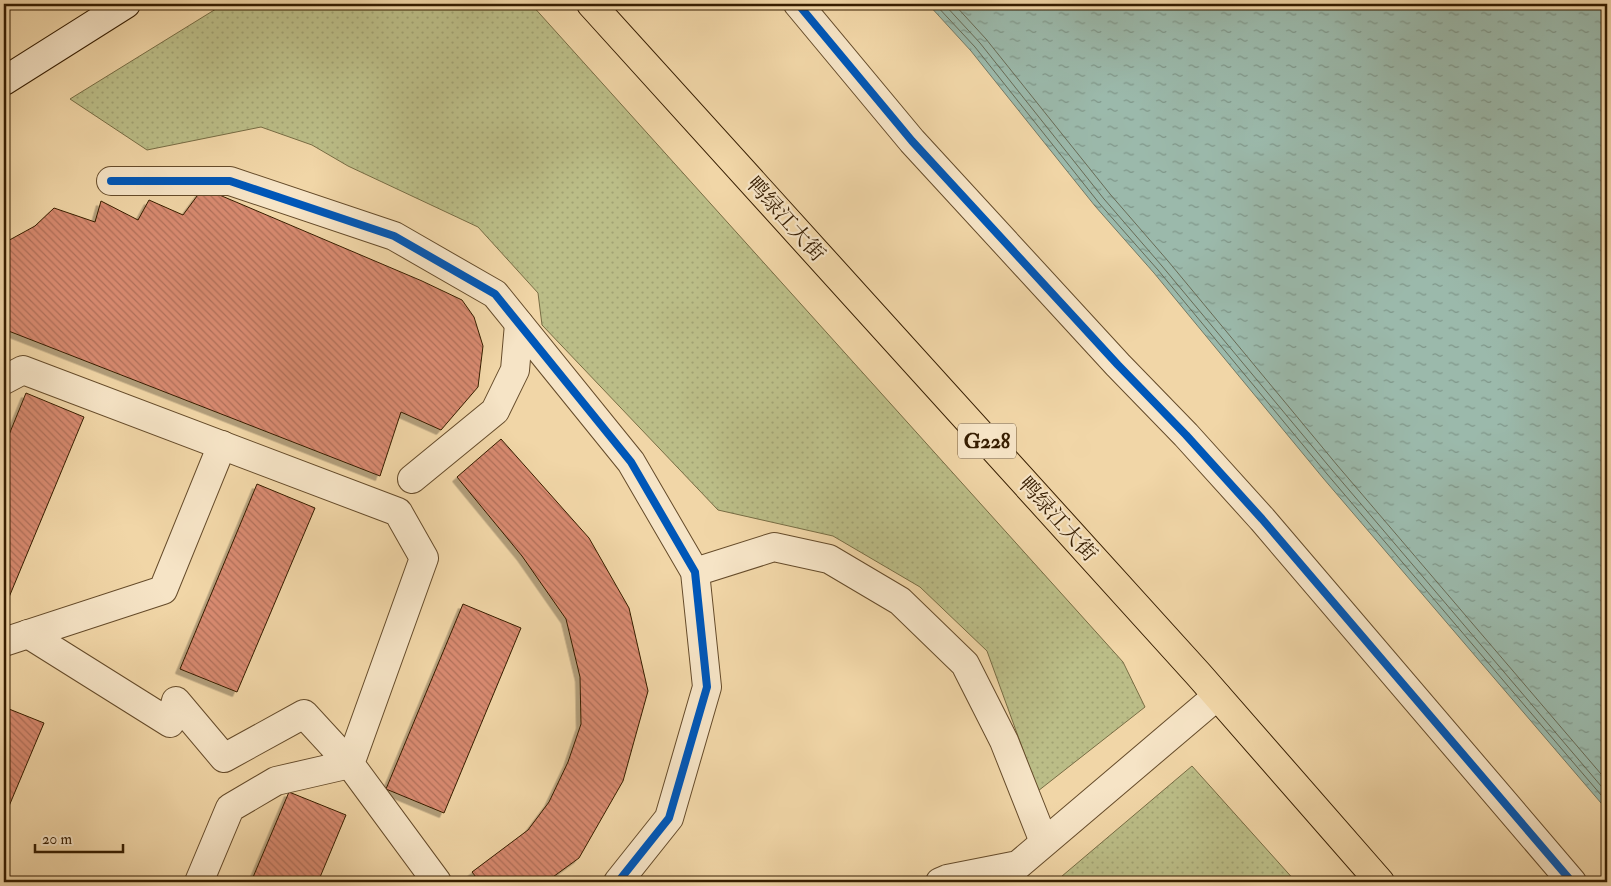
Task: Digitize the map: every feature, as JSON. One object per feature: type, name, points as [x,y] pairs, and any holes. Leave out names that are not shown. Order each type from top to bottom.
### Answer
[{"type":"highway","name":"鸭绿江大街","points":[[592,4],[1217,696],[1380,882]]},
{"type":"street","points":[[4,81],[126,4]]},
{"type":"street","points":[[798,4],[912,141],[1118,365],[1186,434],[1262,520],[1572,882]]},
{"type":"street","points":[[111,181],[230,181],[394,236],[495,294],[631,462],[695,572],[707,687],[669,818],[618,882]]},
{"type":"street","points":[[412,479],[495,411],[516,370],[519,324]]},
{"type":"street","points":[[4,380],[23,370],[398,512],[424,558],[350,764]]},
{"type":"street","points":[[16,638],[163,590],[222,445]]},
{"type":"street","points":[[695,572],[774,547],[830,559],[900,601],[965,664],[1004,741],[1044,842]]},
{"type":"street","points":[[16,638],[170,723],[176,701],[224,758],[304,714],[350,764],[437,882]]},
{"type":"street","points":[[940,882],[947,879],[981,878],[1018,865],[1217,696]]},
{"type":"street","points":[[199,882],[230,808],[276,781],[350,764]]},
{"type":"green space","points":[[224,4],[531,4],[1123,662],[1145,707],[1038,791],[987,651],[920,587],[833,536],[718,510],[542,325],[538,293],[478,227],[348,166],[312,145],[261,127],[147,150],[70,99]]},
{"type":"green space","points":[[1192,766],[1296,882],[1055,882]]},
{"type":"water","points":[[928,4],[1607,4],[1607,810],[1323,478],[1154,273],[1095,206],[971,51]]},
{"type":"building","points":[[203,188],[422,281],[462,300],[474,317],[483,346],[478,387],[441,430],[401,412],[380,476],[6,330],[4,332],[4,243],[35,226],[54,208],[95,222],[101,201],[138,220],[149,200],[183,215]]},
{"type":"building","points":[[26,393],[84,417],[7,602],[4,601],[4,447]]},
{"type":"building","points":[[501,439],[589,538],[629,608],[648,691],[623,781],[579,858],[546,882],[480,882],[472,872],[528,830],[549,802],[568,762],[581,724],[580,677],[566,619],[522,556],[457,477]]},
{"type":"building","points":[[257,484],[315,508],[237,692],[180,669]]},
{"type":"building","points":[[463,604],[521,628],[444,813],[386,789]]},
{"type":"building","points":[[4,707],[44,723],[4,818]]},
{"type":"building","points":[[289,792],[346,815],[318,882],[251,882]]},
{"type":"cycle path","points":[[798,4],[912,141],[1262,519],[1572,882]]},
{"type":"cycle path","points":[[111,181],[230,181],[394,236],[495,294],[631,462],[695,572],[707,687],[669,818],[618,882]]}]
